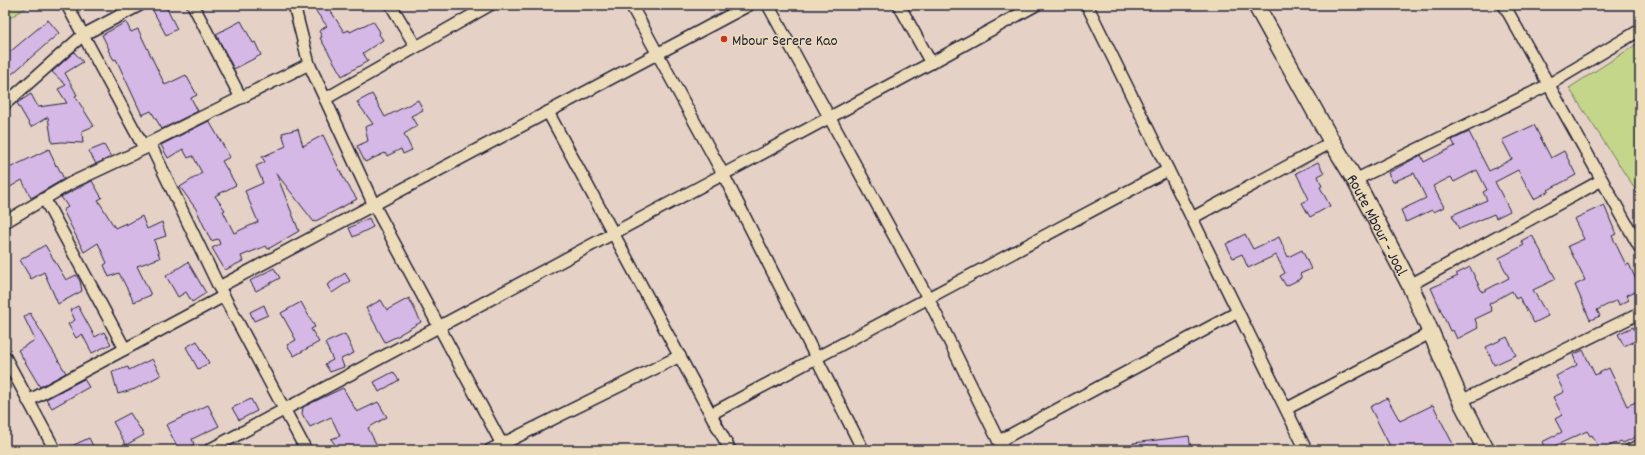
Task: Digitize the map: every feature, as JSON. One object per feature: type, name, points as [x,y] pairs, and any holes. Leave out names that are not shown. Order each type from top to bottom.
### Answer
[{"type":"main road","name":"Route Mbour - Joal","points":[[1256,5],[1332,142],[1355,180],[1410,285],[1432,332],[1461,401],[1486,450]]},
{"type":"street","points":[[67,5],[147,146],[221,292],[306,450]]},
{"type":"street","points":[[5,104],[83,35],[140,5]]},
{"type":"street","points":[[193,5],[240,98]]},
{"type":"street","points":[[294,5],[309,64],[374,204],[503,447]]},
{"type":"street","points":[[391,5],[416,47]]},
{"type":"street","points":[[325,99],[490,5]]},
{"type":"street","points":[[631,5],[723,174],[863,450]]},
{"type":"street","points":[[28,401],[125,349],[374,204],[749,5]]},
{"type":"street","points":[[768,5],[928,298],[1001,445],[1238,312]]},
{"type":"street","points":[[899,5],[931,63]]},
{"type":"street","points":[[209,450],[931,63],[1036,5]]},
{"type":"street","points":[[1087,5],[1306,450]]},
{"type":"street","points":[[1504,5],[1640,248]]},
{"type":"street","points":[[1355,180],[1548,85],[1640,30]]},
{"type":"street","points":[[5,222],[45,200],[71,183],[309,64]]},
{"type":"street","points":[[548,112],[730,450]]},
{"type":"street","points":[[1192,218],[1332,142]]},
{"type":"street","points":[[711,414],[1168,170]]},
{"type":"street","points":[[1410,285],[1602,180]]},
{"type":"street","points":[[45,200],[125,349]]},
{"type":"street","points":[[1461,401],[1640,313]]},
{"type":"street","points":[[1286,409],[1432,332]]},
{"type":"street","points":[[490,450],[503,447],[680,356]]},
{"type":"street","points":[[5,357],[54,450]]},
{"type":"street","points":[[1630,450],[1640,445]]},
{"type":"green space","points":[[5,5],[30,5],[5,21]]},
{"type":"green space","points":[[1640,42],[1640,197],[1569,88]]},
{"type":"building","points":[[150,5],[165,5],[177,29],[166,35]]},
{"type":"building","points":[[311,5],[327,5],[344,32],[349,30],[350,32],[373,21],[383,40],[363,53],[368,61],[342,76],[320,38],[322,37],[319,31],[327,26]]},
{"type":"building","points":[[48,20],[59,33],[5,80],[5,56]]},
{"type":"building","points":[[241,21],[253,43],[255,42],[261,55],[234,69],[216,34]]},
{"type":"building","points":[[126,22],[131,32],[138,29],[165,85],[186,75],[197,95],[191,98],[198,111],[162,129],[151,111],[142,115],[116,59],[114,60],[108,50],[109,49],[102,35]]},
{"type":"building","points":[[74,52],[83,62],[65,73],[77,95],[75,96],[94,126],[82,131],[83,143],[52,143],[48,117],[31,127],[17,103],[31,94],[38,107],[67,103],[58,89],[66,85],[52,72]]},
{"type":"building","points":[[372,94],[385,117],[418,100],[423,110],[411,116],[417,126],[404,134],[412,150],[403,154],[401,149],[387,156],[385,153],[365,162],[357,146],[368,141],[365,127],[373,124],[357,102]]},
{"type":"building","points":[[209,121],[230,157],[222,161],[236,185],[215,196],[225,210],[223,211],[234,233],[258,222],[245,191],[263,183],[256,166],[265,162],[262,157],[286,146],[282,133],[298,129],[303,146],[323,135],[344,179],[357,199],[314,222],[276,173],[299,231],[268,249],[266,246],[241,256],[243,261],[225,270],[212,248],[220,244],[218,239],[211,241],[196,209],[180,187],[202,173],[193,156],[188,158],[183,149],[168,158],[161,145]]},
{"type":"building","points":[[1534,125],[1551,158],[1564,151],[1576,175],[1534,199],[1518,170],[1495,182],[1510,211],[1496,218],[1494,214],[1459,229],[1452,215],[1487,200],[1483,192],[1487,190],[1477,170],[1454,182],[1451,177],[1433,186],[1444,207],[1434,212],[1432,210],[1406,222],[1401,210],[1426,198],[1414,173],[1393,182],[1388,173],[1421,155],[1424,162],[1455,146],[1452,140],[1469,132],[1489,171],[1512,159],[1502,140]]},
{"type":"building","points":[[104,145],[111,157],[96,164],[89,151]]},
{"type":"building","points":[[49,149],[56,166],[57,165],[64,179],[31,198],[22,180],[5,190],[5,170]]},
{"type":"building","points":[[1318,162],[1324,173],[1318,176],[1322,186],[1320,187],[1330,206],[1310,217],[1302,203],[1309,199],[1296,173]]},
{"type":"building","points":[[92,181],[102,198],[98,200],[115,228],[126,223],[126,225],[142,216],[147,229],[162,222],[166,236],[154,240],[160,258],[137,266],[151,295],[134,302],[119,273],[109,277],[104,265],[107,263],[98,243],[84,252],[63,210],[68,207],[61,197]]},
{"type":"building","points":[[1604,205],[1616,234],[1612,236],[1626,265],[1629,264],[1640,289],[1627,295],[1629,300],[1619,305],[1617,300],[1597,310],[1600,316],[1590,320],[1575,285],[1585,280],[1568,246],[1584,239],[1574,219]]},
{"type":"building","points":[[369,218],[373,227],[353,237],[349,228]]},
{"type":"building","points":[[1245,234],[1253,249],[1279,237],[1288,257],[1302,250],[1311,269],[1300,274],[1302,278],[1286,286],[1280,276],[1285,273],[1276,255],[1248,268],[1242,254],[1233,258],[1226,244]]},
{"type":"building","points":[[1532,235],[1556,279],[1533,290],[1548,316],[1534,323],[1519,297],[1516,299],[1512,291],[1489,304],[1492,311],[1475,319],[1478,328],[1457,339],[1453,330],[1450,331],[1431,288],[1458,276],[1456,274],[1470,267],[1482,292],[1509,278],[1499,258],[1524,245],[1521,241]]},
{"type":"building","points":[[45,245],[66,280],[76,275],[80,281],[82,291],[58,304],[44,272],[31,279],[20,260]]},
{"type":"building","points":[[188,262],[206,293],[192,302],[186,292],[178,297],[166,276]]},
{"type":"building","points":[[274,268],[280,278],[256,291],[250,281]]},
{"type":"building","points":[[345,273],[350,281],[332,293],[327,285]]},
{"type":"building","points":[[409,298],[421,322],[385,342],[366,308],[381,300],[387,310]]},
{"type":"building","points":[[301,302],[315,327],[311,329],[319,342],[294,356],[287,345],[296,340],[281,313]]},
{"type":"building","points":[[264,305],[268,315],[254,321],[250,312]]},
{"type":"building","points":[[78,306],[95,337],[104,332],[111,344],[92,353],[82,334],[76,338],[68,324],[75,320],[70,310]]},
{"type":"building","points":[[30,313],[66,373],[40,387],[18,350],[35,340],[24,317]]},
{"type":"building","points":[[1633,327],[1639,339],[1624,346],[1618,334]]},
{"type":"building","points":[[345,334],[354,353],[341,359],[344,367],[330,372],[325,364],[333,360],[325,343]]},
{"type":"building","points":[[1507,337],[1516,355],[1494,365],[1486,347]]},
{"type":"building","points":[[197,341],[209,363],[198,369],[186,347]]},
{"type":"building","points":[[1583,350],[1595,375],[1609,368],[1627,406],[1640,400],[1640,435],[1623,443],[1621,441],[1600,450],[1592,435],[1590,436],[1587,431],[1546,450],[1542,442],[1562,432],[1555,419],[1562,415],[1553,397],[1564,392],[1556,376],[1577,365],[1573,355]]},
{"type":"building","points":[[152,359],[161,375],[135,389],[118,394],[112,372],[128,367],[129,370]]},
{"type":"building","points":[[393,372],[399,380],[379,392],[374,382]]},
{"type":"building","points":[[84,379],[89,387],[52,408],[46,399]]},
{"type":"building","points":[[343,388],[357,412],[378,402],[387,417],[368,428],[379,450],[339,450],[331,439],[340,436],[331,417],[310,427],[302,414],[303,407]]},
{"type":"building","points":[[1387,398],[1400,421],[1433,405],[1456,450],[1392,450],[1370,407]]},
{"type":"building","points":[[251,399],[257,411],[239,420],[232,408]]},
{"type":"building","points":[[208,405],[219,426],[192,439],[194,444],[183,450],[179,450],[166,425]]},
{"type":"building","points":[[130,413],[144,435],[126,445],[113,422]]},
{"type":"building","points":[[1189,436],[1191,450],[1134,450],[1133,443]]},
{"type":"building","points":[[89,438],[95,450],[63,450]]},
{"type":"place","name":"Mbour Serere Kao","points":[[724,39]]}]
